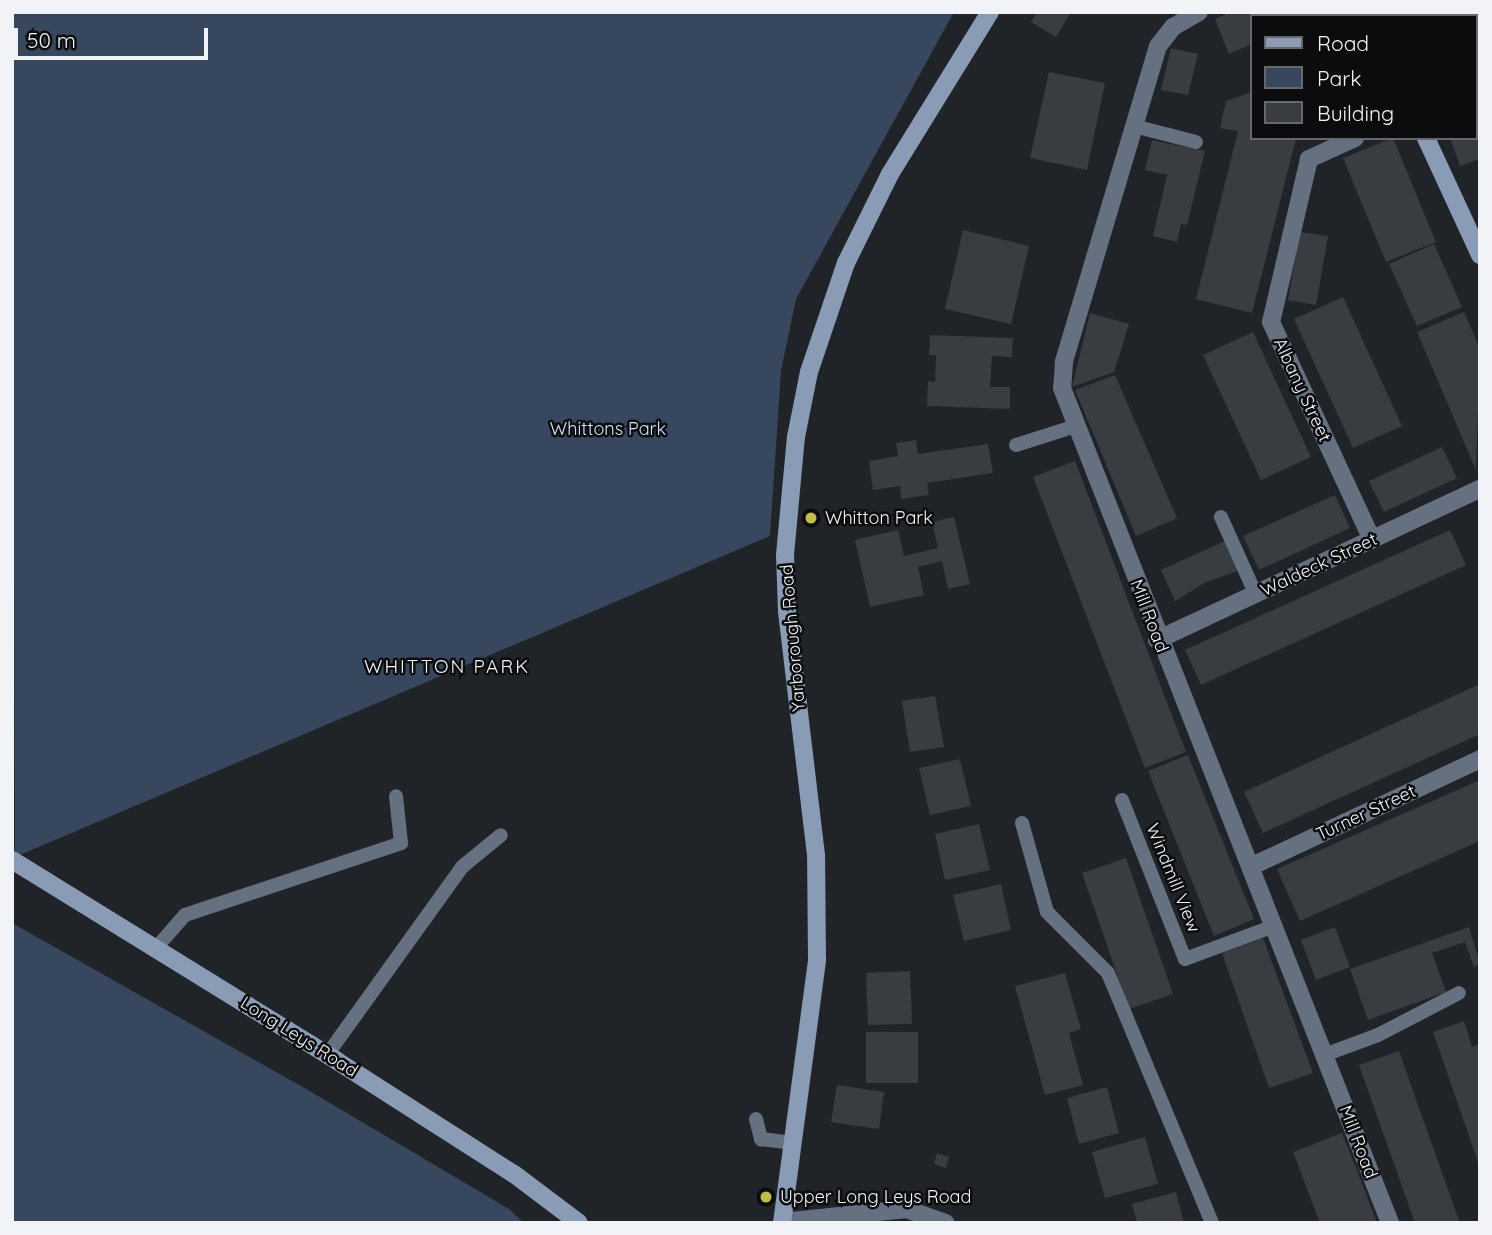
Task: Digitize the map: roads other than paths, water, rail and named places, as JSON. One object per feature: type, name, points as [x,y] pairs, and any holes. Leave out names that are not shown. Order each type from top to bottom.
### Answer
[{"type":"main road","name":"Yarborough Road","points":[[782,1222],[817,960],[816,855],[787,611],[786,542],[796,437],[809,372],[846,263],[890,174],[990,12]]},
{"type":"main road","points":[[1427,140],[1480,256]]},
{"type":"main road","name":"Long Leys Road","points":[[12,860],[514,1174],[579,1223]]},
{"type":"street","name":"Mill Road","points":[[1199,12],[1173,27],[1158,46],[1064,362],[1062,388],[1157,640],[1252,866],[1390,1223]]},
{"type":"street","name":"Albany Street","points":[[1351,140],[1309,159],[1271,322],[1372,540]]},
{"type":"street","name":"Waldeck Street","points":[[1157,640],[1480,489]]},
{"type":"street","name":"Turner Street","points":[[1252,866],[1480,759]]},
{"type":"street","points":[[782,1222],[906,1209],[946,1223]]},
{"type":"lane","points":[[1134,126],[1196,142]]},
{"type":"lane","points":[[1016,445],[1076,426]]},
{"type":"lane","points":[[1221,517],[1256,595]]},
{"type":"lane","points":[[156,948],[185,915],[401,843],[396,796]]},
{"type":"lane","name":"Windmill View","points":[[1122,800],[1185,959],[1274,926]]},
{"type":"lane","points":[[1022,823],[1047,912],[1108,974],[1212,1223]]},
{"type":"lane","points":[[327,1055],[462,867],[501,835]]},
{"type":"lane","points":[[1324,1055],[1378,1035],[1459,993]]},
{"type":"lane","points":[[756,1119],[761,1139],[794,1143]]},
{"type":"place","name":"Whitton Park","points":[[811,518]]},
{"type":"place","name":"Upper Long Leys Road","points":[[766,1197]]},
{"type":"district","name":"WHITTON PARK","points":[[447,667]]},
{"type":"park label","name":"Whittons Park","points":[[608,429]]}]
